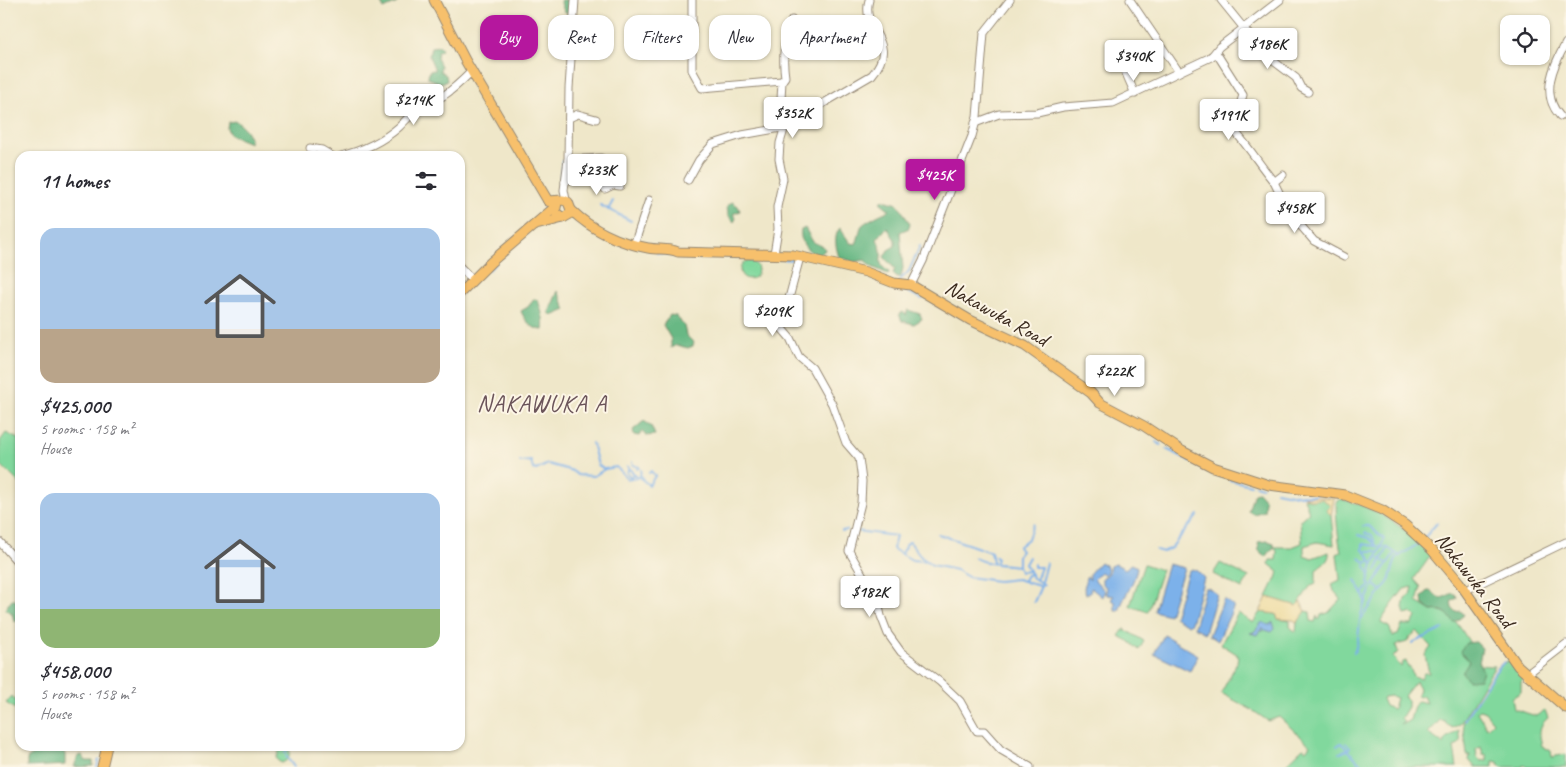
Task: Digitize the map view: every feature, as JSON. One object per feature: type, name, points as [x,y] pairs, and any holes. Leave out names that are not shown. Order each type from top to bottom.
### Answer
[{"type":"main road","points":[[434,0],[472,71],[548,201],[557,203],[554,208],[465,288]]},
{"type":"main road","points":[[548,201],[566,200],[567,215]]},
{"type":"main road","points":[[554,208],[557,215],[567,215]]},
{"type":"main road","points":[[533,226],[567,215]]},
{"type":"main road","name":"Nakawuka Road","points":[[567,215],[634,245],[654,249],[669,249],[678,252],[800,256],[911,285],[970,320],[1025,346],[1091,394],[1100,403],[1144,426],[1182,451],[1212,467],[1269,485],[1345,495],[1382,510],[1417,535],[1466,590],[1526,675],[1566,708]]},
{"type":"main road","points":[[102,767],[106,751]]},
{"type":"street","points":[[566,200],[565,182],[568,160],[575,0]]},
{"type":"street","points":[[692,0],[692,70],[702,88],[782,81]]},
{"type":"street","points":[[688,180],[699,160],[713,144],[742,135],[785,126],[864,82],[879,66],[883,52],[869,16],[869,0]]},
{"type":"street","points":[[911,285],[949,195],[976,123],[984,33],[1010,0]]},
{"type":"street","points":[[1130,0],[1179,72]]},
{"type":"street","points":[[1221,0],[1244,29],[1276,63],[1296,78],[1301,88],[1308,92]]},
{"type":"street","points":[[1211,56],[1219,47],[1280,0]]},
{"type":"street","points":[[1560,116],[1552,107],[1550,91],[1555,63],[1566,43]]},
{"type":"street","points":[[976,123],[984,122],[999,114],[1036,113],[1063,107],[1113,103],[1218,54],[1243,95],[1237,114],[1228,124],[1244,140],[1256,161],[1274,182],[1288,212],[1314,241],[1344,257]]},
{"type":"street","points":[[774,254],[778,229],[778,207],[783,179],[779,159],[780,144],[785,126],[780,118],[782,81],[785,77],[784,60]]},
{"type":"street","points":[[358,151],[368,148],[380,140],[398,127],[409,115],[424,104],[441,97],[472,71]]},
{"type":"street","points":[[1125,71],[1135,94]]},
{"type":"street","points":[[569,118],[578,114],[596,119]]},
{"type":"street","points":[[310,148],[324,151]]},
{"type":"street","points":[[568,160],[601,158],[604,162],[599,176],[605,189],[617,184],[620,186]]},
{"type":"street","points":[[1274,182],[1283,175]]},
{"type":"street","points":[[565,182],[574,176],[590,178],[599,176]]},
{"type":"street","points":[[634,245],[650,200]]},
{"type":"street","points":[[800,256],[788,302],[778,324],[790,338],[799,357],[812,368],[832,404],[846,443],[859,458],[862,481],[861,503],[849,551],[855,565],[878,602],[888,634],[900,652],[940,682],[960,701],[977,731],[984,731],[1001,750],[1030,767]]},
{"type":"street","points":[[465,272],[473,280]]},
{"type":"street","points":[[0,542],[15,559]]},
{"type":"street","points":[[1466,590],[1566,542]]},
{"type":"street","points":[[1526,675],[1566,644]]},
{"type":"green space","points":[[382,0],[397,0],[397,3],[384,9],[381,3]]},
{"type":"green space","points":[[560,0],[571,0],[569,14],[564,11]]},
{"type":"green space","points":[[438,46],[442,48],[441,51],[438,51],[437,58],[441,66],[440,71],[446,75],[447,81],[440,83],[428,78],[429,71],[435,70],[429,56],[431,47]]},
{"type":"green space","points":[[236,121],[246,130],[250,143],[230,135],[227,128],[228,122]]},
{"type":"green space","points":[[884,200],[898,204],[910,224],[909,228],[900,232],[903,268],[901,277],[896,277],[893,273],[895,269],[884,257],[888,250],[895,246],[895,240],[887,227],[877,239],[881,249],[881,264],[889,272],[888,274],[870,266],[865,260],[854,262],[839,257],[837,250],[836,238],[840,228],[850,243],[856,244],[863,225],[890,210],[880,202]]},
{"type":"green space","points":[[732,202],[738,206],[740,211],[733,214],[736,218],[734,222],[728,215],[727,206]]},
{"type":"green space","points":[[805,228],[813,242],[824,247],[825,250],[819,255],[811,252],[803,243],[801,230]]},
{"type":"green space","points":[[749,261],[755,264],[758,270],[755,276],[749,279],[743,276],[740,270],[743,264]]},
{"type":"green space","points":[[558,291],[566,310],[552,316],[549,312]]},
{"type":"green space","points":[[534,299],[538,300],[543,330],[535,328],[526,321],[521,311],[528,307]]},
{"type":"green space","points":[[908,310],[920,314],[922,319],[914,324],[902,321],[899,314],[903,312],[906,315]]},
{"type":"green space","points":[[670,315],[676,316],[684,326],[686,335],[694,343],[693,346],[688,348],[676,345],[671,348],[671,339],[663,325]]},
{"type":"green space","points":[[644,421],[651,426],[655,435],[646,436],[642,431],[639,436],[634,435],[633,430]]},
{"type":"green space","points":[[6,433],[15,438],[15,479],[0,464],[0,441]]},
{"type":"green space","points":[[1258,492],[1265,500],[1264,511],[1254,514],[1248,511],[1254,493]]},
{"type":"green space","points":[[1304,498],[1312,500],[1322,498],[1331,505],[1326,510],[1331,515],[1334,545],[1317,542],[1304,546],[1304,555],[1312,558],[1329,552],[1329,555],[1325,562],[1316,570],[1316,583],[1311,585],[1297,606],[1267,597],[1279,572],[1269,564],[1270,560],[1276,560],[1277,551],[1274,547],[1292,547],[1302,543],[1300,520],[1309,512]]},
{"type":"green space","points":[[1340,499],[1378,513],[1401,527],[1432,554],[1414,579],[1421,587],[1417,602],[1432,611],[1445,613],[1459,625],[1470,643],[1466,643],[1462,654],[1466,658],[1477,664],[1495,666],[1460,724],[1452,728],[1445,723],[1446,721],[1440,720],[1428,733],[1444,745],[1446,739],[1459,730],[1461,742],[1454,747],[1457,767],[1283,767],[1303,748],[1306,750],[1310,745],[1279,717],[1268,721],[1221,693],[1237,663],[1238,655],[1221,644],[1238,613],[1253,623],[1260,612],[1276,614],[1278,619],[1290,621],[1290,627],[1296,632],[1297,623],[1306,611],[1310,612],[1311,621],[1315,622],[1317,616],[1317,619],[1320,619],[1321,615],[1328,613],[1341,599],[1334,591],[1332,584],[1340,580],[1337,554],[1341,552],[1336,502]],"holes":[[[1413,587],[1411,595],[1405,599],[1403,607],[1405,615],[1412,613],[1416,617],[1412,625],[1402,625],[1398,635],[1393,636],[1389,627],[1381,623],[1404,589]],[[1417,631],[1431,647],[1425,655],[1429,673],[1424,673],[1421,679],[1413,676],[1406,661],[1403,662],[1401,667],[1393,657],[1398,652],[1396,645],[1407,642]],[[1416,681],[1419,689],[1417,694],[1419,697],[1423,696],[1426,703],[1418,701],[1415,703],[1410,720],[1401,725],[1404,721],[1401,718],[1408,707],[1408,700],[1404,696]],[[1391,696],[1396,698],[1393,709],[1385,706],[1383,697]]]},
{"type":"green space","points":[[1268,541],[1274,543],[1274,547],[1266,557],[1259,551],[1258,542]]},
{"type":"green space","points":[[1220,563],[1249,577],[1242,589],[1213,574]]},
{"type":"green space","points":[[1144,564],[1162,570],[1148,612],[1130,606]]},
{"type":"green space","points":[[1428,591],[1432,591],[1441,598],[1453,593],[1456,595],[1457,598],[1451,602],[1452,608],[1456,612],[1461,611],[1464,615],[1454,623],[1445,612],[1432,611],[1423,604],[1422,597]]},
{"type":"green space","points":[[12,599],[15,600],[15,621],[12,613],[5,609]]},
{"type":"green space","points":[[1124,629],[1144,641],[1139,650],[1129,641],[1119,636]]},
{"type":"green space","points":[[1476,642],[1482,648],[1479,663],[1483,671],[1480,679],[1468,680],[1462,672],[1469,661],[1460,651],[1466,643]]},
{"type":"green space","points":[[1511,659],[1525,677],[1521,682],[1521,692],[1512,698],[1514,709],[1536,716],[1545,710],[1548,718],[1542,724],[1540,730],[1542,746],[1551,751],[1552,757],[1566,754],[1566,767],[1527,767],[1524,764],[1521,767],[1501,767],[1498,762],[1493,761],[1493,767],[1475,767],[1469,760],[1470,755],[1467,755],[1463,722],[1499,666]],"holes":[[[1480,710],[1485,712],[1493,722],[1487,728],[1477,712]],[[1481,747],[1483,754],[1487,755],[1487,760],[1481,761],[1477,757],[1476,749]]]},
{"type":"green space","points":[[12,696],[15,699],[15,709],[6,703]]},
{"type":"green space","points":[[38,751],[63,751],[65,754],[65,765],[27,767],[27,759]]},
{"type":"green space","points":[[279,751],[290,751],[287,760],[281,763],[276,759]]},
{"type":"green space","points":[[82,755],[86,761],[93,761],[93,766],[74,767],[78,756]]},
{"type":"sand","points":[[1303,496],[1334,498],[1331,515],[1326,510],[1331,505],[1322,499],[1312,500]]},
{"type":"sand","points":[[1267,597],[1297,606],[1300,601],[1306,611],[1297,623],[1294,620],[1278,619],[1276,614],[1260,612]]},
{"type":"water","points":[[1100,562],[1108,570],[1105,575],[1101,572],[1094,579],[1105,591],[1102,597],[1091,588],[1090,593],[1086,594],[1084,589],[1086,577],[1090,580],[1089,574]]},
{"type":"water","points":[[1116,564],[1125,569],[1132,564],[1137,567],[1134,579],[1119,611],[1115,611],[1115,602],[1111,599],[1114,596],[1107,595],[1106,587],[1102,584],[1102,579],[1109,573],[1110,566]]},
{"type":"water","points":[[1168,564],[1184,568],[1169,615],[1154,611]]},
{"type":"water","points":[[1192,569],[1204,578],[1191,623],[1188,625],[1174,617],[1188,571]]},
{"type":"water","points":[[1205,588],[1217,594],[1205,633],[1194,627]]},
{"type":"water","points":[[1224,599],[1234,606],[1218,641],[1209,635]]},
{"type":"water","points":[[1262,622],[1269,625],[1273,622],[1275,629],[1272,632],[1262,627],[1262,632],[1260,630],[1257,635],[1250,633],[1254,632]]},
{"type":"water","points":[[1164,635],[1198,655],[1190,671],[1154,654]]},
{"type":"waterway","points":[[560,178],[562,161]]},
{"type":"waterway","points":[[560,183],[562,196]]},
{"type":"waterway","points":[[608,210],[613,201]]},
{"type":"waterway","points":[[544,212],[545,202]]},
{"type":"waterway","points":[[600,205],[631,221]]},
{"type":"waterway","points":[[900,280],[909,271],[920,246]]},
{"type":"waterway","points":[[657,253],[675,255]]},
{"type":"waterway","points":[[826,258],[860,266]]},
{"type":"waterway","points":[[779,259],[796,260]]},
{"type":"waterway","points":[[489,270],[496,263]]},
{"type":"waterway","points":[[900,288],[922,299]]},
{"type":"waterway","points":[[1156,442],[1161,445]]},
{"type":"waterway","points":[[592,443],[598,465],[604,469]]},
{"type":"waterway","points":[[1166,449],[1201,466]]},
{"type":"waterway","points":[[520,462],[531,461],[533,469],[536,470],[548,464],[573,471],[577,475],[594,476],[605,469],[616,467],[628,479],[639,477],[649,485],[655,476],[651,471],[649,473]]},
{"type":"waterway","points":[[632,462],[633,465],[639,467],[637,469]]},
{"type":"waterway","points":[[627,466],[636,476]]},
{"type":"waterway","points":[[629,467],[627,473],[630,477],[634,474]]},
{"type":"waterway","points":[[641,470],[640,475],[643,478]]},
{"type":"waterway","points":[[1214,472],[1222,476]]},
{"type":"waterway","points":[[1230,480],[1251,485]]},
{"type":"waterway","points":[[1255,485],[1262,487]]},
{"type":"waterway","points":[[1276,491],[1296,495],[1315,495]]},
{"type":"waterway","points":[[1156,550],[1163,552],[1171,548],[1198,515]]},
{"type":"waterway","points":[[1425,537],[1437,523]]},
{"type":"waterway","points":[[1018,566],[1018,555],[1021,551],[1018,547],[1028,539],[1033,524]]},
{"type":"waterway","points":[[1363,526],[1369,526],[1384,539],[1381,547]]},
{"type":"waterway","points":[[842,531],[847,530]]},
{"type":"waterway","points":[[856,531],[896,536],[893,549],[912,560],[923,561]]},
{"type":"waterway","points":[[1365,533],[1372,535],[1375,543]]},
{"type":"waterway","points":[[938,534],[991,552],[993,562]]},
{"type":"waterway","points":[[1359,535],[1369,538],[1376,545]]},
{"type":"waterway","points":[[901,554],[907,543],[910,542],[921,557],[932,565],[956,570],[968,577],[998,581],[1017,579],[1039,586],[1044,585]]},
{"type":"waterway","points":[[1361,619],[1389,581],[1396,558],[1420,543]]},
{"type":"waterway","points":[[1363,594],[1370,585],[1368,583],[1373,564],[1363,550],[1363,544],[1388,548],[1400,556]]},
{"type":"waterway","points":[[1373,564],[1382,547]]},
{"type":"waterway","points":[[1376,570],[1388,548]]},
{"type":"waterway","points":[[1367,551],[1377,551]]},
{"type":"waterway","points":[[1354,653],[1361,615],[1367,598],[1395,553]]},
{"type":"waterway","points":[[995,556],[997,558],[996,562]]},
{"type":"waterway","points":[[1029,557],[1025,564],[1029,571]]},
{"type":"waterway","points":[[1377,557],[1387,563]]},
{"type":"waterway","points":[[975,558],[990,563],[1018,566],[1020,572],[1029,571],[1032,577],[1044,585]]},
{"type":"waterway","points":[[1360,558],[1366,563]]},
{"type":"waterway","points":[[1370,561],[1365,566],[1370,574]]},
{"type":"waterway","points":[[1041,582],[1046,563]]},
{"type":"waterway","points":[[1034,564],[1034,567],[1041,567],[1037,578]]},
{"type":"waterway","points":[[1024,580],[1027,575],[1031,574]]},
{"type":"waterway","points":[[1355,580],[1366,603]]},
{"type":"waterway","points":[[1374,584],[1381,590]]},
{"type":"waterway","points":[[1034,602],[1041,586]]},
{"type":"waterway","points":[[1412,643],[1443,629]]},
{"type":"waterway","points":[[1464,720],[1495,672],[1504,662]]},
{"type":"waterway","points":[[1337,746],[1341,743],[1348,750],[1340,753]]},
{"type":"waterway","points":[[1346,743],[1350,747],[1348,750],[1364,767]]},
{"type":"waterway","points":[[286,756],[294,767]]},
{"type":"waterway","points":[[97,767],[99,760]]},
{"type":"district","name":"NAKAWUKA A","points":[[542,403]]}]
